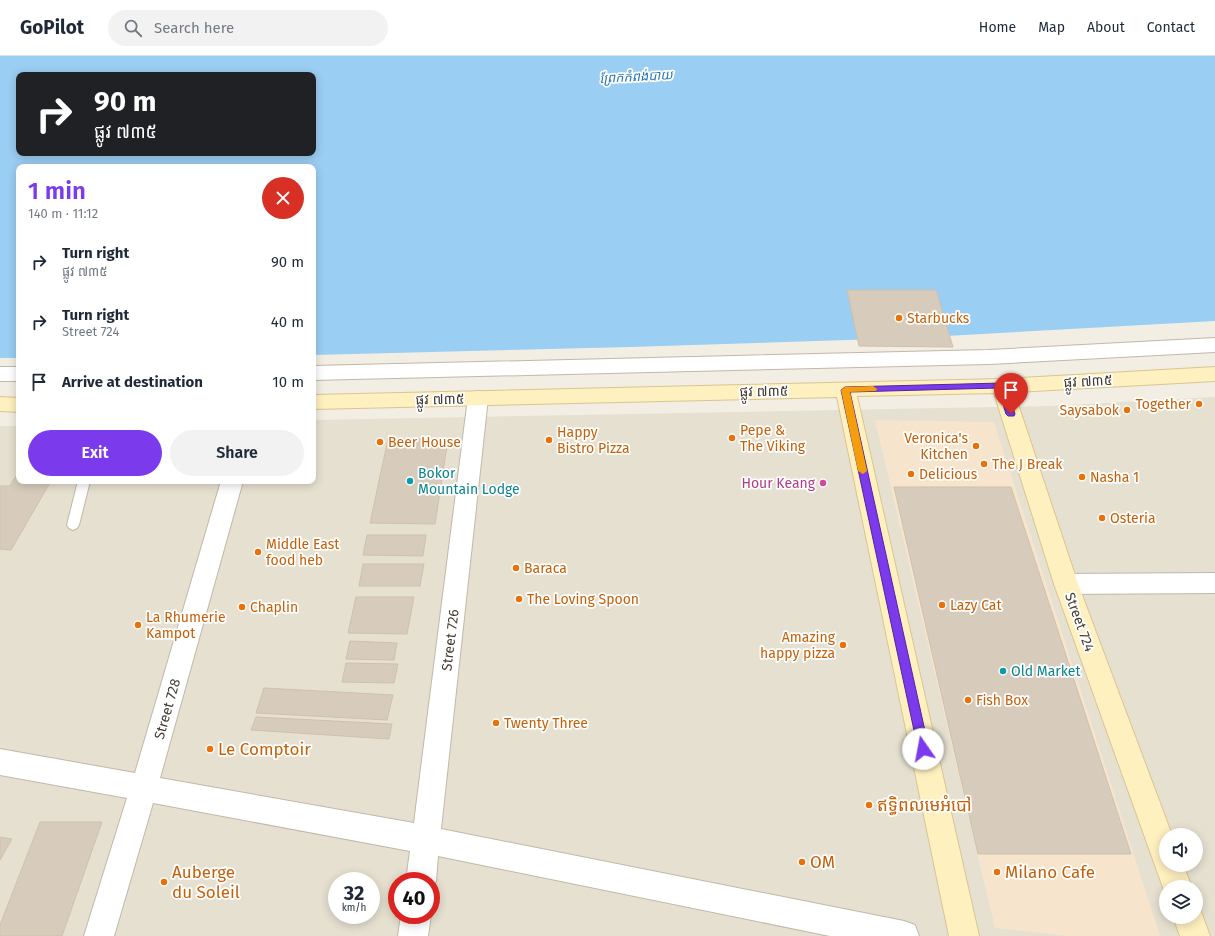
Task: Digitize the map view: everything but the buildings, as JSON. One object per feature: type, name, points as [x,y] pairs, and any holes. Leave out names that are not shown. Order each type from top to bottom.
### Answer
[{"type":"street","points":[[316,372],[989,357],[1215,345]]},
{"type":"street","points":[[0,374],[16,374]]},
{"type":"street","name":"ផ្លូវ ៧៣៥","points":[[316,402],[1002,386],[1215,374]]},
{"type":"street","name":"Street 724","points":[[1002,386],[1066,584],[1159,837]]},
{"type":"street","points":[[845,390],[964,936]]},
{"type":"street","name":"Street 726","points":[[422,872],[478,398]]},
{"type":"street","points":[[0,404],[16,405]]},
{"type":"street","name":"Street 728","points":[[99,936],[144,788],[231,484]]},
{"type":"street","points":[[1066,584],[1215,583]]},
{"type":"street","points":[[0,762],[427,840],[904,936]]},
{"type":"street","points":[[413,936],[415,924]]},
{"type":"street","points":[[1191,924],[1195,936]]},
{"type":"lane","points":[[73,525],[83,484]]},
{"type":"shaded area","points":[[1215,397],[1215,936],[0,936],[0,426],[16,426],[16,484],[316,484],[316,420],[1049,406]]},
{"type":"shaded area","name":"Old Market","points":[[875,420],[994,422],[1160,936],[1067,936],[995,928]]},
{"type":"water","name":"ព្រែកកំពង់បាយ","points":[[0,56],[1215,56],[1215,321],[910,338],[316,355],[316,164],[16,164],[16,358],[0,358]]},
{"type":"slow traffic","points":[[863,471],[845,390],[873,389]]},
{"type":"place","name":"Starbucks","points":[[899,318]]},
{"type":"place","name":"Together","points":[[1199,404]]},
{"type":"place","name":"Saysabok","points":[[1127,410]]},
{"type":"place","name":"Pepe & The Viking","points":[[732,438]]},
{"type":"place","name":"Happy Bistro Pizza","points":[[549,440]]},
{"type":"place","name":"Beer House","points":[[380,442]]},
{"type":"place","name":"Veronica's Kitchen","points":[[976,446]]},
{"type":"place","name":"The J Break","points":[[984,464]]},
{"type":"place","name":"Delicious","points":[[911,474]]},
{"type":"place","name":"Nasha 1","points":[[1082,477]]},
{"type":"place","name":"Bokor Mountain Lodge","points":[[410,481]]},
{"type":"place","name":"Hour Keang","points":[[823,483]]},
{"type":"place","name":"Osteria","points":[[1102,518]]},
{"type":"place","name":"Middle East food heb","points":[[258,552]]},
{"type":"place","name":"Baraca","points":[[516,568]]},
{"type":"place","name":"The Loving Spoon","points":[[519,599]]},
{"type":"place","name":"Lazy Cat","points":[[942,605]]},
{"type":"place","name":"Chaplin","points":[[242,607]]},
{"type":"place","name":"La Rhumerie Kampot","points":[[138,625]]},
{"type":"place","name":"Amazing happy pizza","points":[[843,645]]},
{"type":"place","name":"Old Market","points":[[1003,671]]},
{"type":"place","name":"Fish Box","points":[[968,700]]},
{"type":"place","name":"Twenty Three","points":[[496,723]]},
{"type":"place","name":"Le Comptoir","points":[[210,749]]},
{"type":"place","name":"ឥទ្ធិពលមេអំបៅ","points":[[869,805]]},
{"type":"place","name":"OM","points":[[802,862]]},
{"type":"place","name":"Milano Cafe","points":[[997,872]]},
{"type":"place","name":"Auberge du Soleil","points":[[164,882]]},
{"type":"route","points":[[923,749],[845,390],[1002,386],[1011,414]]}]
